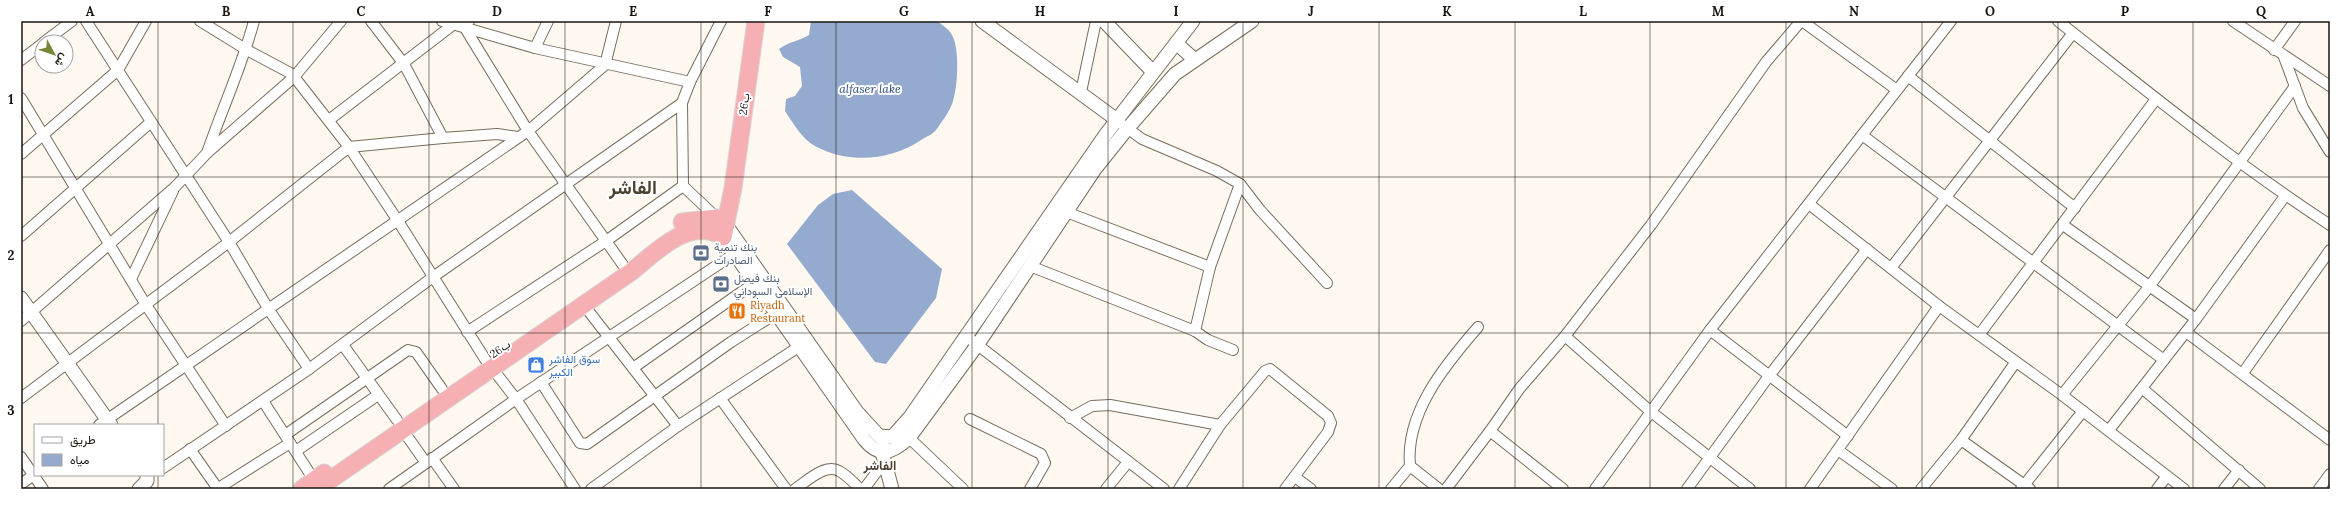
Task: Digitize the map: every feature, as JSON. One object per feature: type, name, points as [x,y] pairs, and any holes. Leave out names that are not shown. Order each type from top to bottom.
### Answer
[{"type":"highway","name":"26ب","points":[[716,226],[733,188],[756,21]]},
{"type":"highway","name":"26ب","points":[[315,487],[399,424],[442,389],[488,364],[660,236],[683,222],[716,226]]},
{"type":"highway","name":"26ب","points":[[399,424],[488,364],[583,304],[685,233],[716,226]]},
{"type":"street","points":[[55,34],[72,21]]},
{"type":"street","points":[[86,21],[229,242],[269,310],[309,369]]},
{"type":"street","points":[[21,154],[118,70],[146,21]]},
{"type":"street","points":[[200,21],[246,50],[286,70],[294,77],[329,120],[349,147],[398,221],[488,364],[516,399],[575,489]]},
{"type":"street","points":[[207,153],[227,95],[246,50],[254,21]]},
{"type":"street","points":[[26,317],[108,243],[175,187],[207,153],[294,77],[341,21]]},
{"type":"street","points":[[371,21],[404,64],[443,138]]},
{"type":"street","points":[[442,21],[454,24],[466,24],[535,48],[604,65],[690,82]]},
{"type":"street","points":[[535,48],[548,21]]},
{"type":"street","points":[[21,298],[26,317],[68,364],[106,423],[185,366],[269,310],[528,131],[604,65],[616,21]]},
{"type":"street","points":[[721,21],[690,82],[682,103],[683,186],[758,280],[802,344],[867,444],[883,457]]},
{"type":"street","points":[[982,21],[1081,92],[1127,129],[1142,139],[1217,171],[1240,184],[1260,210],[1327,283]]},
{"type":"street","points":[[1081,92],[1096,21]]},
{"type":"street","points":[[1104,21],[1165,85]]},
{"type":"street","points":[[942,382],[966,336],[1012,280],[1090,166],[1117,120],[1193,21]]},
{"type":"street","points":[[1090,166],[1127,129],[1165,85],[1195,60],[1252,21]]},
{"type":"street","points":[[1446,489],[1516,394],[1565,336],[1651,225],[1766,62],[1802,21],[1897,90]]},
{"type":"street","points":[[1595,489],[1710,330],[1951,21]]},
{"type":"street","points":[[2058,21],[2156,99],[2286,196],[2330,225]]},
{"type":"street","points":[[2233,21],[2284,57],[2330,86]]},
{"type":"street","points":[[2274,50],[2295,21]]},
{"type":"street","points":[[329,120],[404,64],[454,24]]},
{"type":"street","points":[[466,24],[528,131],[622,265]]},
{"type":"street","points":[[1891,268],[2073,33]]},
{"type":"street","points":[[1176,43],[1195,60]]},
{"type":"street","points":[[21,60],[34,50]]},
{"type":"street","points":[[2284,57],[2310,122],[2330,152]]},
{"type":"street","points":[[1908,76],[2075,208]]},
{"type":"street","points":[[2062,395],[2149,287],[2295,86]]},
{"type":"street","points":[[21,98],[146,305],[226,426]]},
{"type":"street","points":[[1979,335],[2156,99]]},
{"type":"street","points":[[164,467],[309,369],[433,277],[682,103]]},
{"type":"street","points":[[21,236],[75,187],[151,122]]},
{"type":"street","points":[[21,398],[229,242],[349,147],[497,134],[518,137]]},
{"type":"street","points":[[1862,135],[2033,264],[2164,360]]},
{"type":"street","points":[[1195,330],[1210,267],[1240,184]]},
{"type":"street","points":[[467,332],[606,241],[683,186]]},
{"type":"street","points":[[131,279],[175,187]]},
{"type":"street","points":[[2109,430],[2143,389],[2196,319],[2286,196]]},
{"type":"street","points":[[1809,204],[1939,306],[2015,363],[2062,395],[2109,430],[2184,489]]},
{"type":"street","points":[[864,489],[883,457],[887,452],[899,447],[904,434],[942,382],[978,344],[1012,280],[1030,266],[1061,210]]},
{"type":"street","points":[[1061,210],[1210,267]]},
{"type":"street","points":[[2063,224],[2149,287],[2196,319]]},
{"type":"street","points":[[716,226],[734,254],[758,280],[775,314],[802,344],[875,433],[884,438],[904,434]]},
{"type":"street","points":[[1687,489],[1769,376],[1867,249]]},
{"type":"street","points":[[2243,373],[2330,250]]},
{"type":"street","points":[[388,489],[541,382],[734,254]]},
{"type":"street","points":[[1030,266],[1195,330],[1208,340],[1234,350]]},
{"type":"street","points":[[633,368],[758,280]]},
{"type":"street","points":[[583,304],[633,368],[654,398],[678,426]]},
{"type":"street","points":[[1810,489],[1939,306]]},
{"type":"street","points":[[541,382],[580,443],[587,444],[731,342],[775,314]]},
{"type":"street","points":[[1439,489],[1410,466],[1408,450],[1411,434],[1420,411],[1461,346],[1478,327]]},
{"type":"street","points":[[1710,330],[1848,436]]},
{"type":"street","points":[[2186,332],[2243,373],[2330,440]]},
{"type":"street","points":[[966,336],[1070,418],[1164,489]]},
{"type":"street","points":[[1565,336],[1650,411],[1750,489]]},
{"type":"street","points":[[591,489],[678,426],[802,344]]},
{"type":"street","points":[[343,345],[399,424],[454,489]]},
{"type":"street","points":[[291,443],[366,378],[408,350],[412,350],[442,389]]},
{"type":"street","points":[[1921,489],[1961,440],[2015,363]]},
{"type":"street","points":[[1179,489],[1220,425],[1266,371],[1270,369],[1328,416],[1331,423],[1328,432],[1284,489]]},
{"type":"street","points":[[2143,389],[2260,489]]},
{"type":"street","points":[[190,449],[218,489],[291,443],[378,395]]},
{"type":"street","points":[[720,398],[786,489]]},
{"type":"street","points":[[263,401],[291,443],[315,487]]},
{"type":"street","points":[[1070,418],[1092,406],[1110,405],[1220,425]]},
{"type":"street","points":[[1961,440],[2025,488],[2083,411]]},
{"type":"street","points":[[970,419],[1041,454],[1045,463],[1030,489]]},
{"type":"street","points":[[1490,431],[1563,489]]},
{"type":"street","points":[[904,434],[963,489]]},
{"type":"street","points":[[884,438],[883,457],[892,489]]},
{"type":"street","points":[[1838,450],[1892,489]]},
{"type":"street","points":[[21,457],[34,475],[21,484]]},
{"type":"street","points":[[1106,489],[1128,462]]},
{"type":"street","points":[[1391,489],[1410,466]]},
{"type":"street","points":[[795,489],[817,474],[831,468],[839,471],[860,489]]},
{"type":"street","points":[[2224,489],[2239,470]]},
{"type":"street","points":[[2319,489],[2330,474]]},
{"type":"street","points":[[35,476],[43,489]]},
{"type":"street","points":[[138,489],[144,484],[149,476]]},
{"type":"street","points":[[1294,476],[1310,489]]},
{"type":"street","points":[[2157,489],[2167,476]]},
{"type":"water","name":"alfaser lake","points":[[811,21],[937,21],[947,29],[955,41],[957,59],[956,89],[952,104],[936,130],[909,147],[883,156],[869,158],[841,156],[828,152],[810,143],[798,130],[785,111],[786,99],[795,96],[802,86],[800,67],[783,57],[779,49],[809,35]]},
{"type":"water","points":[[852,190],[942,269],[936,298],[886,364],[875,362],[787,244],[818,205],[833,194]]},
{"type":"place","name":"بنك تنمية الصادرات","points":[[701,253]]},
{"type":"place","name":"بنك فيصل الإسلامي السوداني","points":[[721,284]]},
{"type":"place","name":"Riyadh Restaurant","points":[[737,311]]},
{"type":"place","name":"سوق الفاشر الكبير","points":[[536,365]]},
{"type":"district","name":"الفاشر","points":[[633,187]]},
{"type":"district","name":"الفاشر","points":[[880,465]]}]
